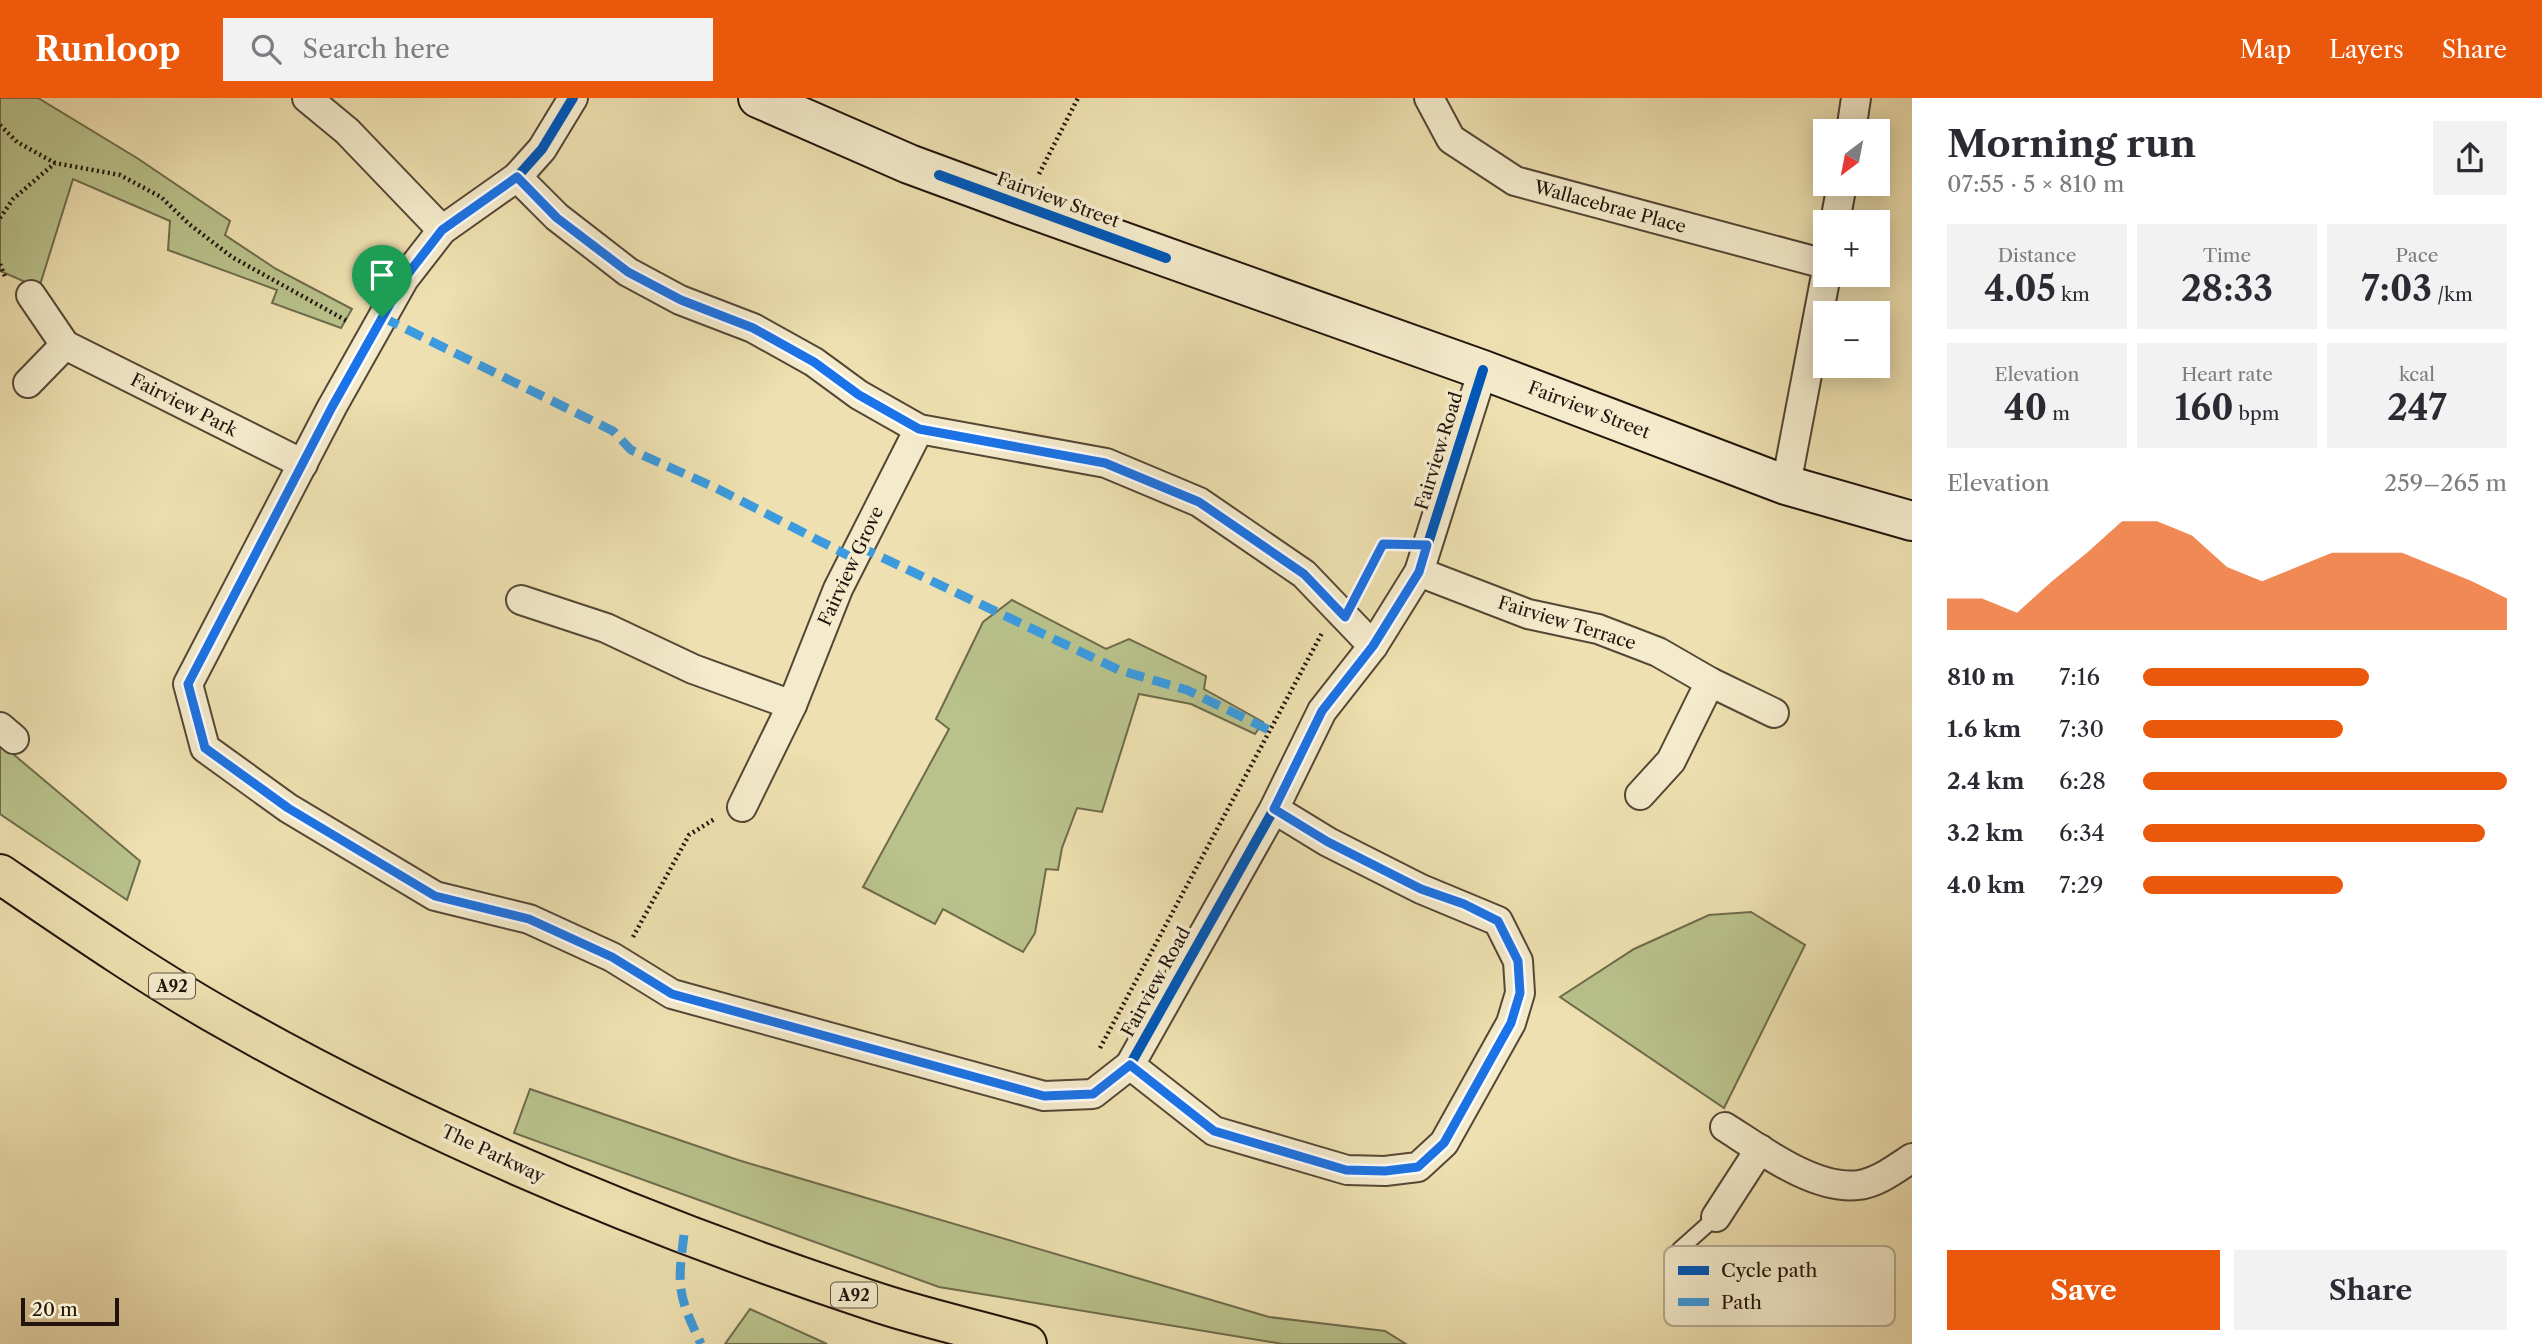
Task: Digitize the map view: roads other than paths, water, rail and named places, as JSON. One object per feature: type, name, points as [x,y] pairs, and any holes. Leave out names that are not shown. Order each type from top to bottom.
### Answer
[{"type":"main road","name":"The Parkway","points":[[0,874],[75,926],[234,1025],[370,1097],[538,1176],[684,1235],[875,1302],[1027,1344]]},
{"type":"street","points":[[307,98],[347,131],[442,230]]},
{"type":"street","name":"Fairview Road","points":[[573,98],[542,149],[517,177],[442,230],[404,279],[188,684],[205,748],[288,808],[435,896],[529,919],[619,962],[672,994],[1044,1096],[1093,1094],[1130,1065],[1274,809],[1322,711],[1373,646],[1423,559],[1483,370]]},
{"type":"street","name":"Fairview Street","points":[[758,98],[909,163],[1023,206],[1483,370],[1786,485],[1912,521]]},
{"type":"street","name":"Wallacebrae Place","points":[[1429,98],[1451,139],[1515,181],[1813,261]]},
{"type":"street","points":[[1853,119],[1856,98]]},
{"type":"street","points":[[517,177],[557,218],[628,272],[681,300],[753,328],[814,362],[859,395],[919,429],[1105,463],[1199,502],[1304,574],[1373,646]]},
{"type":"street","points":[[1786,485],[1824,287]]},
{"type":"street","name":"Fairview Park","points":[[31,295],[65,345],[303,464]]},
{"type":"street","points":[[28,383],[65,345]]},
{"type":"street","name":"Fairview Grove","points":[[742,807],[792,705],[838,589],[919,429]]},
{"type":"street","name":"Fairview Terrace","points":[[1423,559],[1528,614],[1598,629],[1658,652],[1710,682],[1774,713]]},
{"type":"street","points":[[521,600],[606,628],[693,669],[792,705]]},
{"type":"street","points":[[1640,795],[1671,761],[1710,682]]},
{"type":"street","points":[[1130,1065],[1214,1131],[1346,1170],[1385,1171],[1418,1167],[1444,1143],[1511,1023],[1520,993],[1518,961],[1498,921],[1464,904],[1421,889],[1328,842],[1274,809]]},
{"type":"street","points":[[1725,1126],[1801,1172],[1830,1182],[1857,1185],[1886,1176],[1912,1158]]},
{"type":"street","points":[[1716,1217],[1760,1149]]},
{"type":"lane","points":[[1683,1246],[1716,1217]]}]
